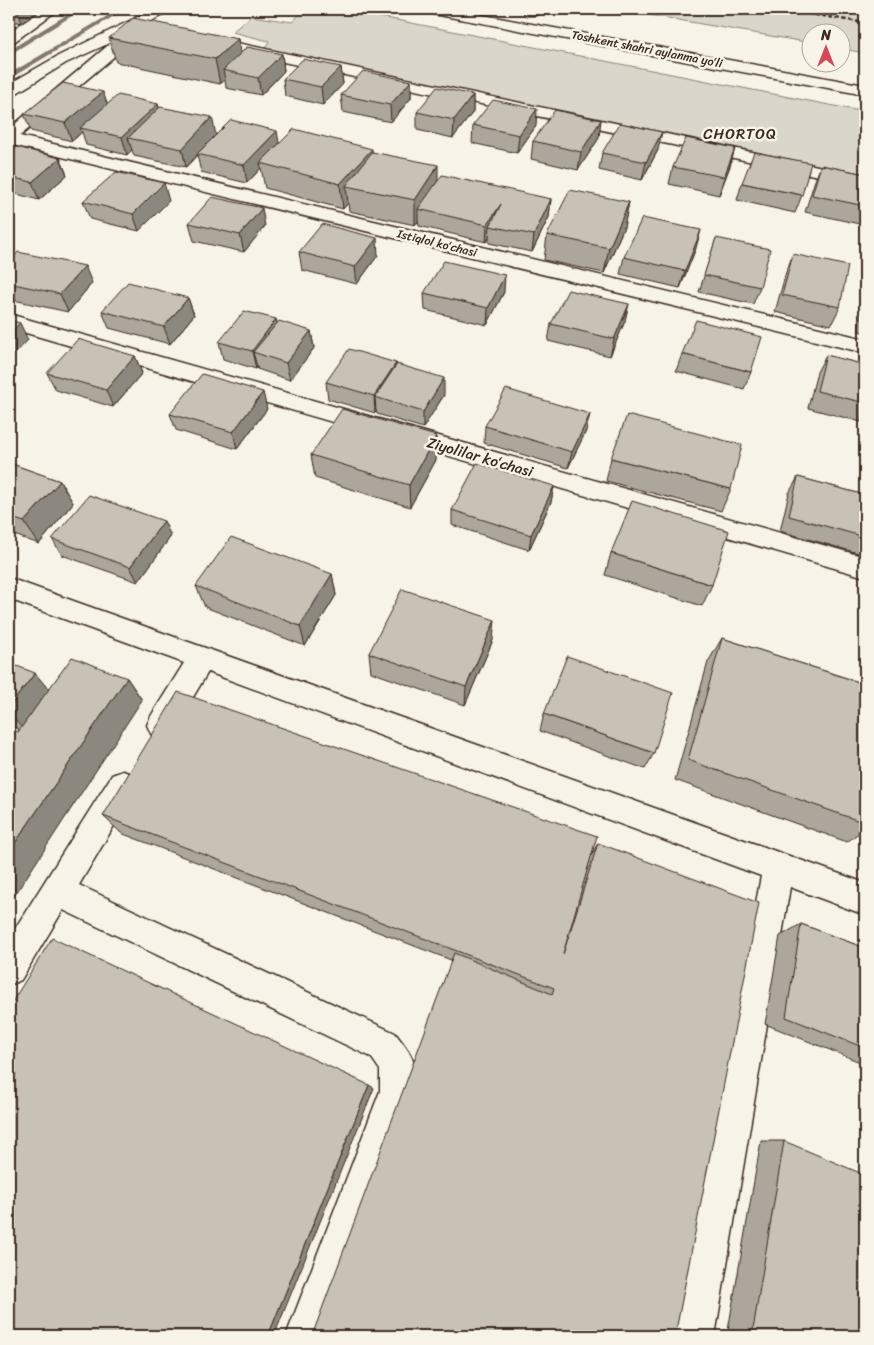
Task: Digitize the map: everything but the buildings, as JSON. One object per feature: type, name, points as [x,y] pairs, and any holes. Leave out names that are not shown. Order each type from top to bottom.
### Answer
[{"type":"main road","points":[[9,39],[52,9]]},
{"type":"main road","points":[[9,91],[61,60],[164,9]]},
{"type":"main road","name":"Toshkent shahri aylanma yoʻli","points":[[428,9],[865,90]]},
{"type":"main road","points":[[512,9],[532,10],[550,16]]},
{"type":"main road","points":[[133,26],[153,30]]},
{"type":"main road","points":[[9,138],[112,51],[133,26]]},
{"type":"main road","points":[[192,38],[865,181]]},
{"type":"main road","name":"Istiqlol koʻchasi","points":[[9,138],[865,346]]},
{"type":"main road","name":"Ziyolilar koʻchasi","points":[[9,321],[865,567]]},
{"type":"main road","points":[[9,588],[865,899]]},
{"type":"main road","points":[[9,968],[202,658]]},
{"type":"main road","points":[[695,1336],[778,867]]},
{"type":"main road","points":[[57,890],[383,1045],[398,1065],[398,1091],[306,1336]]},
{"type":"path","points":[[657,13],[659,9]]},
{"type":"shaded area","points":[[305,9],[340,9],[865,112],[865,175],[263,52],[269,41],[232,32],[251,16],[292,22]]},
{"type":"shaded area","points":[[615,9],[865,9],[865,53],[852,51],[852,22],[802,22],[802,41]]},
{"type":"waterway","points":[[9,53],[80,9]]},
{"type":"waterway","points":[[9,77],[123,9]]},
{"type":"railway","points":[[780,9],[865,23]]},
{"type":"district","name":"CHORTOQ","points":[[740,134]]}]
